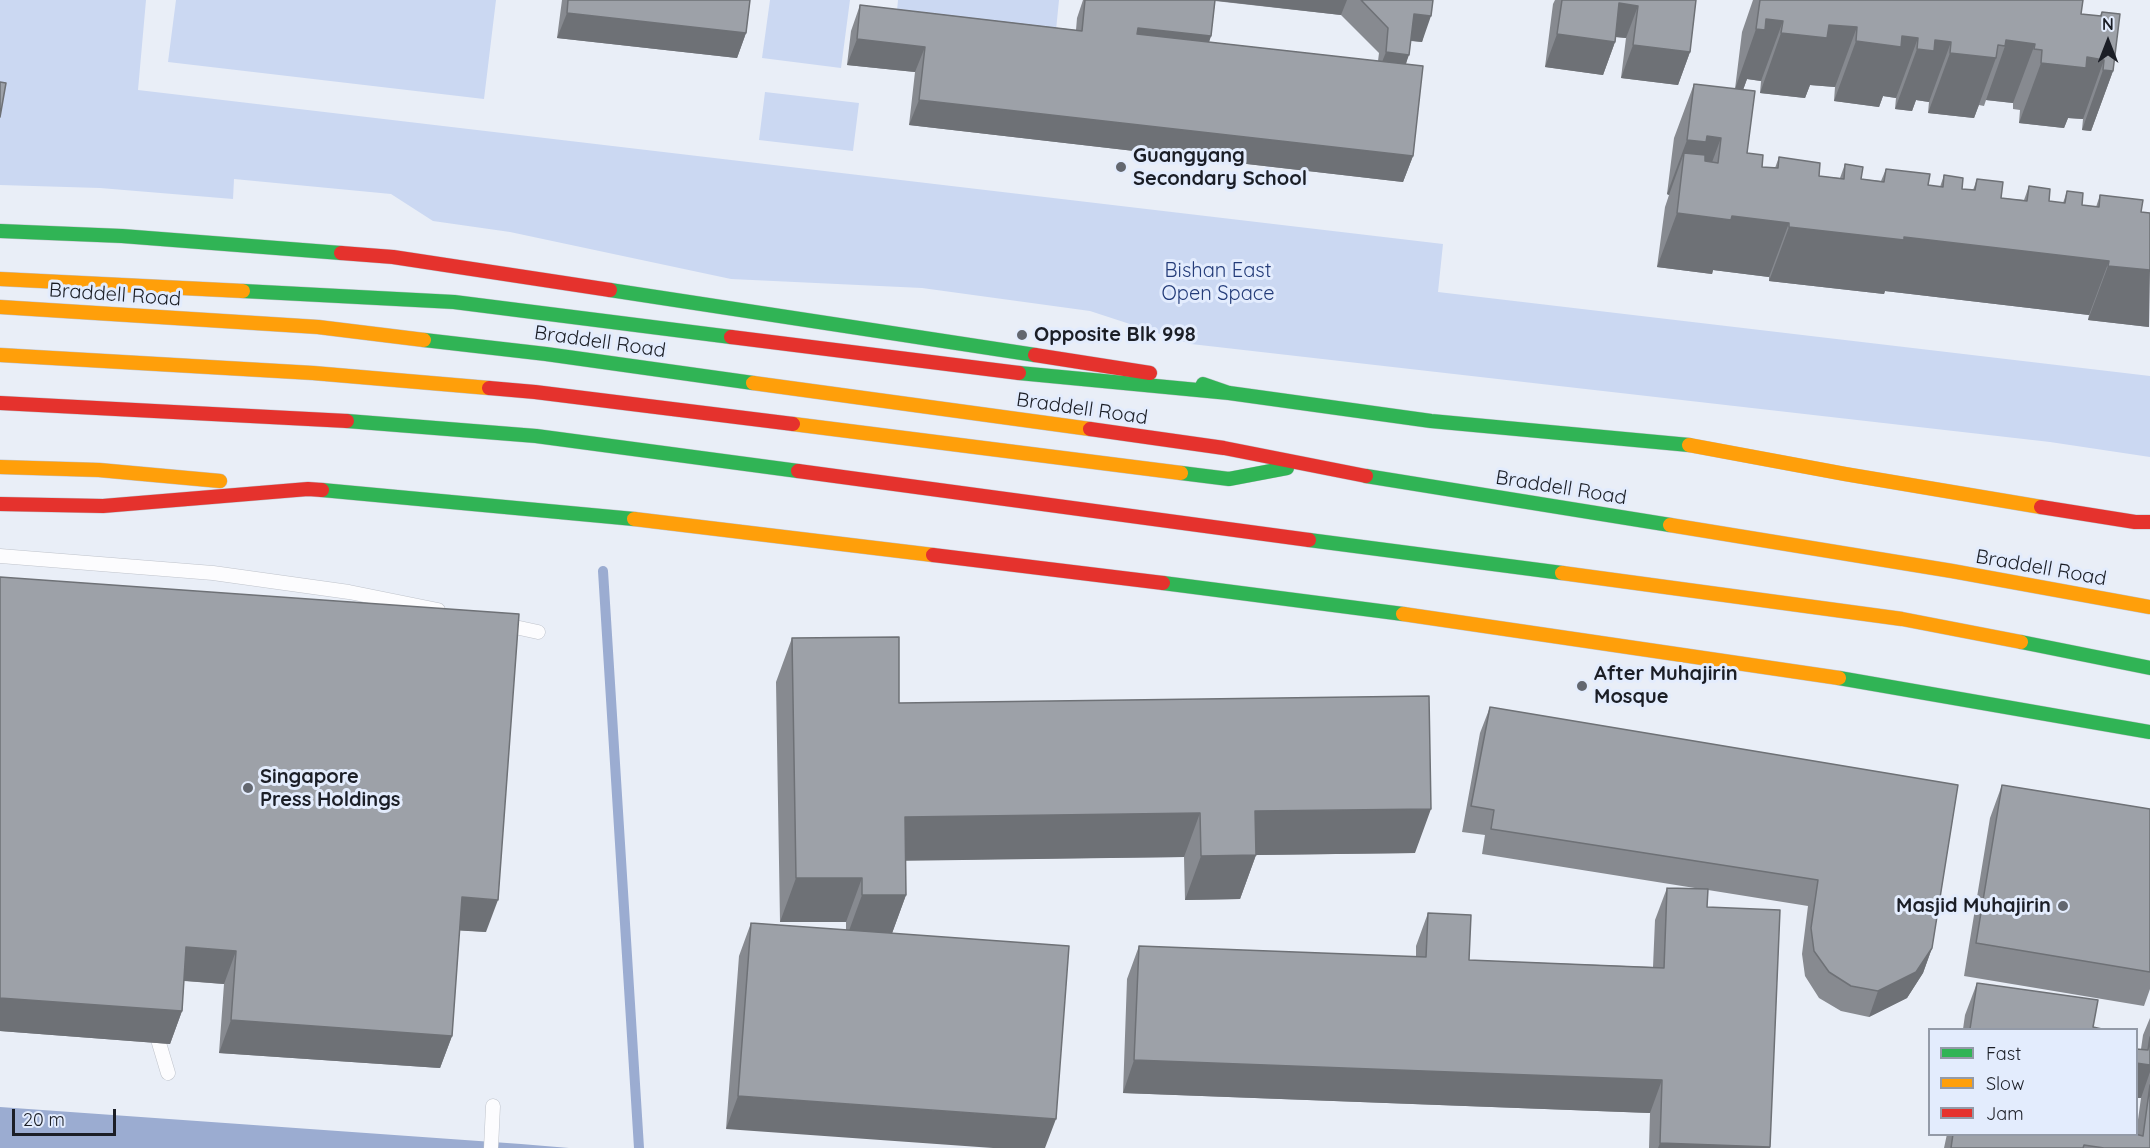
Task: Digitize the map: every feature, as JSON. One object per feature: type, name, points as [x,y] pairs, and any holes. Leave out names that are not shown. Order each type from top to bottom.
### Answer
[{"type":"main road","points":[[0,231],[122,236],[393,257],[1116,367],[1190,380],[1229,393]]},
{"type":"main road","points":[[0,279],[454,302],[1029,374],[1229,393],[1431,421],[1692,445],[1880,480],[2135,522],[2150,522]]},
{"type":"main road","name":"Braddell Road","points":[[0,308],[318,327],[558,356],[1189,443],[1304,465],[1952,571],[2150,607]]},
{"type":"main road","points":[[0,355],[313,373],[535,392],[1229,478],[1304,465]]},
{"type":"main road","points":[[0,403],[323,419],[536,436],[1902,619],[2150,668]]},
{"type":"main road","points":[[0,467],[99,470],[583,513],[1221,590],[1438,618],[1793,670],[2150,732]]},
{"type":"main road","points":[[0,504],[103,506],[308,489]]},
{"type":"lane","points":[[0,556],[213,573],[349,592],[449,613]]},
{"type":"lane","points":[[483,620],[538,632]]},
{"type":"lane","points":[[159,1043],[168,1073]]},
{"type":"lane","points":[[491,1148],[493,1106]]},
{"type":"green space","name":"Bishan East Open Space","points":[[0,0],[146,0],[138,90],[1443,244],[1438,292],[2150,376],[2150,457],[2050,442],[1191,344],[1090,311],[922,288],[731,279],[510,232],[433,221],[391,194],[234,179],[233,199],[100,188],[0,185]]},
{"type":"green space","points":[[176,0],[496,0],[484,99],[168,62]]},
{"type":"green space","points":[[770,0],[850,0],[841,68],[762,58]]},
{"type":"green space","points":[[898,0],[1059,0],[1056,30],[897,11]]},
{"type":"green space","points":[[765,92],[859,103],[853,151],[759,140]]},
{"type":"shaded area","points":[[0,1107],[521,1144],[569,1148],[0,1148]]},
{"type":"building","points":[[568,0],[750,0],[746,33],[567,13]]},
{"type":"building","points":[[1085,0],[1215,0],[1211,36],[1138,28],[1137,34],[1423,66],[1413,156],[919,100],[925,47],[857,39],[860,5],[1082,31]]},
{"type":"building","points":[[1361,0],[1433,0],[1431,16],[1414,14],[1409,55],[1386,52],[1388,28]]},
{"type":"building","points":[[1562,0],[1696,0],[1690,52],[1633,45],[1638,6],[1619,3],[1615,42],[1557,34]]},
{"type":"building","points":[[1760,0],[2083,0],[2081,14],[2101,16],[2102,12],[2120,14],[2113,71],[2103,70],[2104,60],[2087,57],[2086,68],[2041,63],[2042,50],[2034,49],[2035,44],[2006,40],[2005,46],[1998,45],[1996,58],[1950,53],[1951,42],[1935,40],[1934,51],[1917,49],[1918,38],[1902,36],[1901,47],[1856,41],[1857,27],[1829,25],[1827,38],[1781,33],[1783,21],[1766,19],[1765,30],[1756,29]]},
{"type":"building","points":[[0,82],[6,83],[0,117]]},
{"type":"building","points":[[1694,84],[1755,91],[1747,153],[1763,155],[1762,167],[1778,168],[1779,157],[1820,163],[1819,176],[1844,179],[1845,164],[1863,167],[1861,179],[1884,182],[1886,169],[1930,174],[1928,185],[1943,187],[1944,175],[1963,178],[1962,189],[1975,190],[1977,179],[2003,182],[2001,198],[2027,201],[2029,186],[2050,189],[2049,201],[2065,203],[2067,191],[2083,193],[2082,205],[2099,207],[2100,195],[2143,200],[2141,212],[2150,213],[2150,270],[2108,266],[2109,261],[1904,237],[1904,240],[1789,227],[1789,223],[1732,216],[1731,220],[1677,213],[1684,153],[1705,155],[1705,161],[1718,163],[1721,138],[1707,136],[1706,142],[1687,140]]},
{"type":"building","name":"Singapore Press Holdings","points":[[0,577],[519,614],[498,900],[462,897],[452,1036],[231,1020],[236,951],[186,947],[182,1011],[0,998]]},
{"type":"building","points":[[899,637],[899,703],[1429,696],[1431,809],[1255,811],[1256,855],[1201,856],[1200,813],[905,817],[906,895],[862,895],[862,878],[796,878],[792,638]]},
{"type":"building","points":[[1490,707],[1958,785],[1932,948],[1916,972],[1878,991],[1851,986],[1829,972],[1814,951],[1811,928],[1818,880],[1491,829],[1494,810],[1471,806]]},
{"type":"building","name":"Masjid Muhajirin","points":[[2002,785],[2150,809],[2150,972],[1976,943]]},
{"type":"building","points":[[1667,888],[1708,889],[1707,907],[1780,910],[1770,1147],[1660,1143],[1662,1080],[1134,1060],[1139,946],[1426,957],[1428,913],[1471,915],[1469,960],[1664,968]]},
{"type":"building","points":[[751,923],[1069,946],[1056,1119],[738,1096]]},
{"type":"building","points":[[1977,983],[2098,1000],[2093,1027],[2098,1028],[1970,1028]]},
{"type":"building","points":[[2150,1037],[2150,1065],[2138,1063],[2138,1049],[2148,1050]]},
{"type":"building","points":[[2150,1085],[2150,1148],[2104,1148],[2084,1145],[2083,1148],[1951,1148],[1953,1136],[2143,1136]]},
{"type":"waterway","points":[[603,571],[639,1148]]},
{"type":"traffic: fast","points":[[0,231],[122,236],[341,253]]},
{"type":"traffic: fast","points":[[610,290],[1035,355]]},
{"type":"traffic: fast","points":[[243,291],[454,302],[731,337]]},
{"type":"traffic: fast","points":[[424,340],[546,354],[753,383]]},
{"type":"traffic: fast","points":[[1019,373],[1229,393]]},
{"type":"traffic: fast","points":[[1203,384],[1229,393],[1431,421],[1689,445]]},
{"type":"traffic: fast","points":[[347,421],[536,436],[798,471]]},
{"type":"traffic: fast","points":[[1181,473],[1229,479],[1287,468]]},
{"type":"traffic: fast","points":[[1366,476],[1670,525]]},
{"type":"traffic: fast","points":[[322,490],[634,519]]},
{"type":"traffic: fast","points":[[1309,540],[1562,573]]},
{"type":"traffic: fast","points":[[1163,583],[1403,614]]},
{"type":"traffic: fast","points":[[2021,642],[2150,668]]},
{"type":"traffic: fast","points":[[1839,678],[2150,732]]},
{"type":"traffic: slow","points":[[0,279],[243,291]]},
{"type":"traffic: slow","points":[[0,307],[318,327],[424,340]]},
{"type":"traffic: slow","points":[[0,355],[313,373],[489,388]]},
{"type":"traffic: slow","points":[[753,383],[1090,429]]},
{"type":"traffic: slow","points":[[793,424],[1181,473]]},
{"type":"traffic: slow","points":[[1689,445],[2041,507]]},
{"type":"traffic: slow","points":[[0,467],[99,470],[220,481]]},
{"type":"traffic: slow","points":[[634,519],[933,555]]},
{"type":"traffic: slow","points":[[1670,525],[1952,571],[2150,607]]},
{"type":"traffic: slow","points":[[1562,573],[1902,619],[2021,642]]},
{"type":"traffic: slow","points":[[1403,614],[1839,678]]},
{"type":"traffic: jam","points":[[341,253],[393,257],[610,290]]},
{"type":"traffic: jam","points":[[731,337],[1019,373]]},
{"type":"traffic: jam","points":[[1035,355],[1150,373]]},
{"type":"traffic: jam","points":[[489,388],[793,424]]},
{"type":"traffic: jam","points":[[0,403],[347,421]]},
{"type":"traffic: jam","points":[[1090,429],[1224,448],[1366,476]]},
{"type":"traffic: jam","points":[[798,471],[1309,540]]},
{"type":"traffic: jam","points":[[0,504],[103,506],[308,489],[322,490]]},
{"type":"traffic: jam","points":[[2041,507],[2135,522],[2150,522]]},
{"type":"traffic: jam","points":[[933,555],[1163,583]]},
{"type":"place","name":"Guangyang Secondary School","points":[[1121,167]]},
{"type":"place","name":"Opposite Blk 998","points":[[1022,335]]},
{"type":"place","name":"After Muhajirin Mosque","points":[[1582,686]]},
{"type":"place","name":"Singapore Press Holdings","points":[[248,788]]},
{"type":"place","name":"Masjid Muhajirin","points":[[2063,906]]}]
